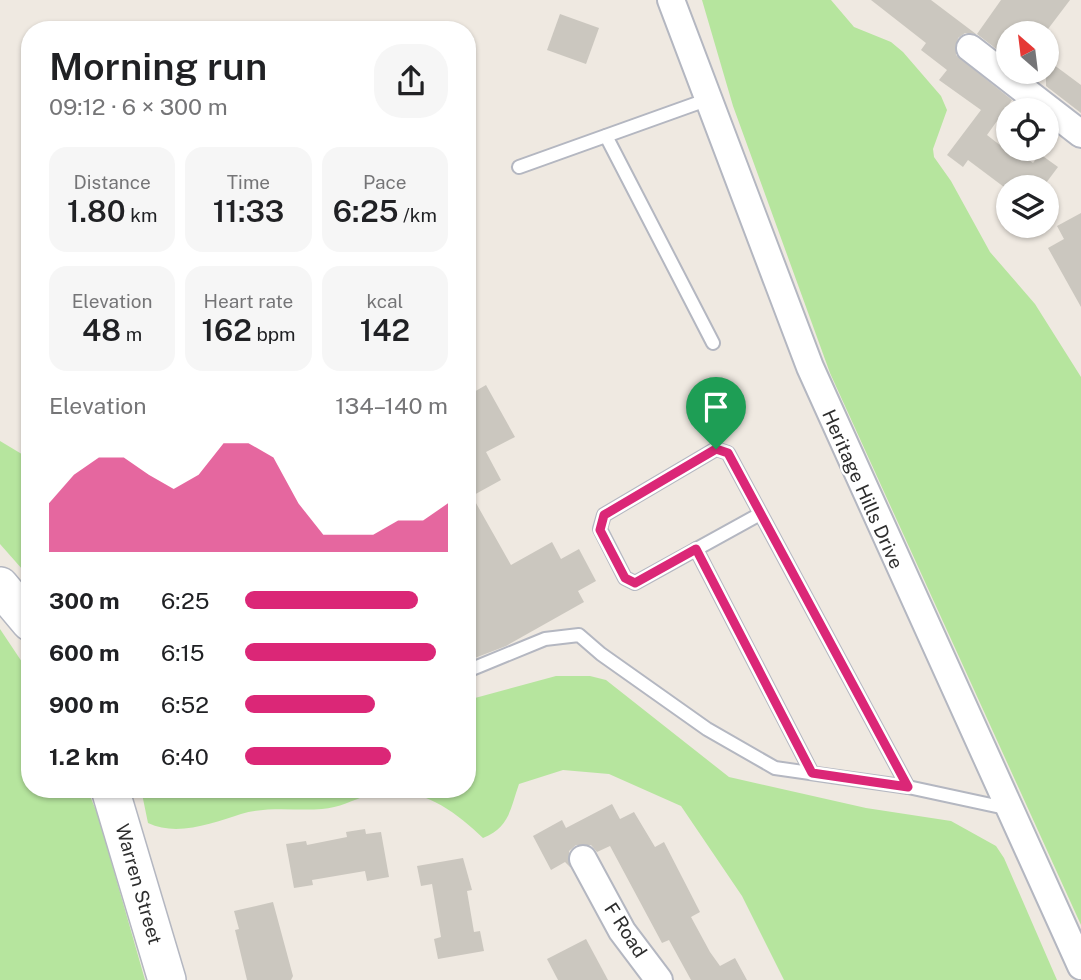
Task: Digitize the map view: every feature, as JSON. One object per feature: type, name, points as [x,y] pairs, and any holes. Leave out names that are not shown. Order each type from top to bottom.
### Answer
[{"type":"street","name":"Heritage Hills Drive","points":[[671,0],[810,367],[908,589],[1081,966]]},
{"type":"street","points":[[970,48],[1081,134]]},
{"type":"street","points":[[0,586],[21,611]]},
{"type":"street","name":"Warren Street","points":[[113,798],[167,980]]},
{"type":"street","name":"F Road","points":[[597,869],[614,934],[654,978]]},
{"type":"lane","points":[[519,167],[709,99]]},
{"type":"lane","points":[[606,136],[713,343]]},
{"type":"lane","points":[[761,514],[635,583],[625,578],[600,530],[604,515],[716,449],[728,453],[761,514],[908,787]]},
{"type":"lane","points":[[696,549],[812,773]]},
{"type":"lane","points":[[476,667],[545,639],[579,635],[707,729],[775,768],[908,787],[1010,810]]},
{"type":"green space","points":[[702,0],[831,0],[854,27],[891,42],[903,52],[941,96],[947,110],[933,149],[934,157],[951,181],[990,252],[1035,304],[1081,377],[1081,925],[830,373],[733,106]]},
{"type":"green space","points":[[0,441],[21,454],[21,568],[0,544]]},
{"type":"green space","points":[[0,629],[21,660],[21,798],[91,798],[145,980],[0,980]]},
{"type":"green space","points":[[556,676],[590,676],[606,680],[729,777],[866,808],[951,821],[996,846],[1004,858],[1057,980],[784,980],[742,896],[681,806],[609,774],[563,770],[519,784],[504,823],[483,838],[445,808],[425,798],[476,798],[476,698]]},
{"type":"green space","points":[[143,798],[360,798],[328,808],[251,812],[183,829],[148,823]]},
{"type":"building","points":[[871,0],[931,0],[976,34],[965,33],[958,38],[956,55],[1010,98],[996,98],[996,122],[987,135],[996,142],[996,161],[1050,161],[1058,167],[1052,175],[996,175],[996,181],[968,160],[963,167],[947,155],[981,110],[939,80],[947,70],[921,50],[926,43]]},
{"type":"building","points":[[1001,0],[1070,0],[1054,21],[996,21],[996,49],[977,34]]},
{"type":"building","points":[[560,14],[599,28],[586,64],[547,50]]},
{"type":"building","points":[[1059,69],[1081,85],[1081,113],[1046,86],[1059,84]]},
{"type":"building","points":[[1081,213],[1081,307],[1048,248],[1064,239],[1059,225]]},
{"type":"building","points":[[486,385],[515,437],[486,452],[501,480],[476,494],[476,391]]},
{"type":"building","points":[[476,503],[511,565],[552,542],[561,559],[579,549],[596,581],[578,591],[584,602],[506,646],[476,658]]},
{"type":"building","points":[[612,804],[620,819],[634,812],[655,847],[664,842],[700,912],[691,917],[710,952],[720,966],[735,958],[747,980],[691,980],[669,940],[662,943],[610,846],[597,852],[591,845],[576,845],[569,851],[570,867],[565,862],[551,870],[533,836],[562,820],[566,828]]},
{"type":"building","points":[[365,829],[366,834],[381,832],[389,877],[367,881],[365,871],[312,880],[313,885],[294,888],[286,844],[306,841],[307,845],[347,837],[346,832]]},
{"type":"building","points":[[463,858],[472,890],[467,891],[474,932],[480,931],[484,951],[438,959],[434,939],[441,937],[432,884],[421,886],[417,866]]},
{"type":"building","points":[[273,902],[293,976],[291,980],[247,980],[235,930],[239,929],[234,911]]},
{"type":"building","points":[[586,939],[608,980],[558,980],[547,959]]},
{"type":"route","points":[[716,449],[728,453],[908,787],[812,773],[696,549],[635,583],[625,578],[600,530],[604,515],[716,449]]}]
